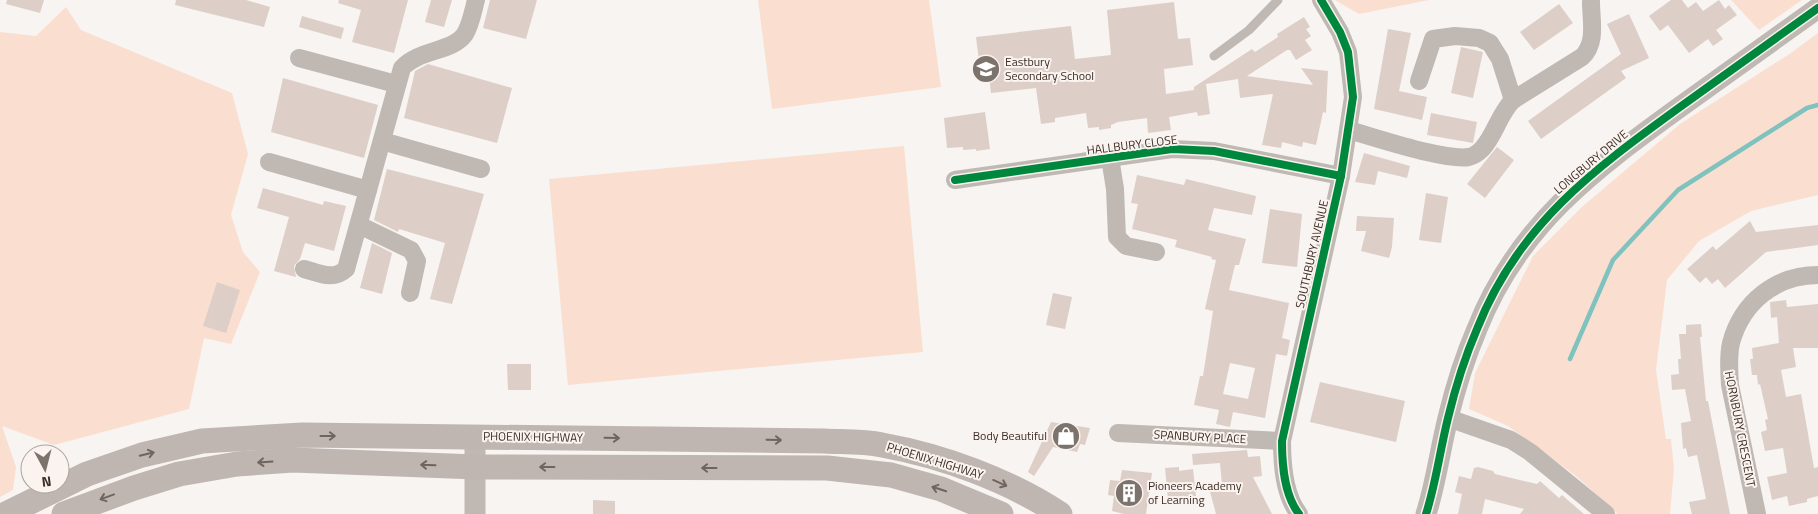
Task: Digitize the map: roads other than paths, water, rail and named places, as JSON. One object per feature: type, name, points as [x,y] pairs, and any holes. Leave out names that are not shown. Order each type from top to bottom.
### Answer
[{"type":"main road","name":"PHOENIX HIGHWAY","points":[[6,514],[87,474],[142,455],[202,441],[302,436],[475,436],[824,441],[880,444],[970,470],[1015,490],[1060,514]]},
{"type":"main road","name":"PHOENIX HIGHWAY","points":[[64,514],[134,488],[179,474],[237,464],[294,460],[476,466],[827,468],[891,475],[941,489],[1001,514]]},
{"type":"street","points":[[304,269],[332,277],[346,269],[402,68],[409,60],[449,45],[465,34],[476,0]]},
{"type":"street","name":"SOUTHBURY AVENUE","points":[[1299,514],[1288,490],[1284,475],[1282,441],[1341,176],[1352,97],[1348,52],[1340,32],[1321,0]]},
{"type":"street","points":[[1348,130],[1443,155],[1467,157],[1475,155],[1483,148],[1504,109],[1513,100],[1589,51],[1592,44],[1591,2]]},
{"type":"street","name":"LONGBURY DRIVE","points":[[1426,514],[1448,418],[1477,329],[1491,296],[1511,263],[1554,208],[1613,156],[1818,8]]},
{"type":"street","points":[[1419,81],[1433,39],[1455,36],[1478,38],[1490,43],[1496,50],[1513,100]]},
{"type":"street","points":[[299,58],[396,84]]},
{"type":"street","points":[[382,141],[481,169]]},
{"type":"street","name":"HALLBURY CLOSE","points":[[955,180],[1155,151],[1192,150],[1214,151],[1341,176]]},
{"type":"street","points":[[1110,158],[1115,189],[1117,237],[1126,246],[1156,252]]},
{"type":"street","points":[[269,162],[368,190]]},
{"type":"street","points":[[359,225],[405,246],[416,256],[417,261],[410,293]]},
{"type":"street","name":"HORNBURY CRESCENT","points":[[1757,514],[1730,385],[1729,363],[1731,343],[1738,324],[1753,302],[1770,287],[1793,277],[1818,275]]},
{"type":"street","points":[[1448,418],[1511,440],[1530,452],[1606,514]]},
{"type":"street","name":"SPANBURY PLACE","points":[[1118,433],[1282,441]]},
{"type":"street","points":[[475,436],[476,514]]},
{"type":"lane","points":[[1214,56],[1249,30],[1278,0]]},
{"type":"waterway","points":[[1570,359],[1613,260],[1678,190],[1807,108],[1818,105]]},
{"type":"place","name":"Eastbury Secondary School","points":[[986,69]]},
{"type":"place","name":"Body Beautiful","points":[[1066,436]]},
{"type":"place","name":"Pioneers Academy of Learning","points":[[1129,493]]}]
